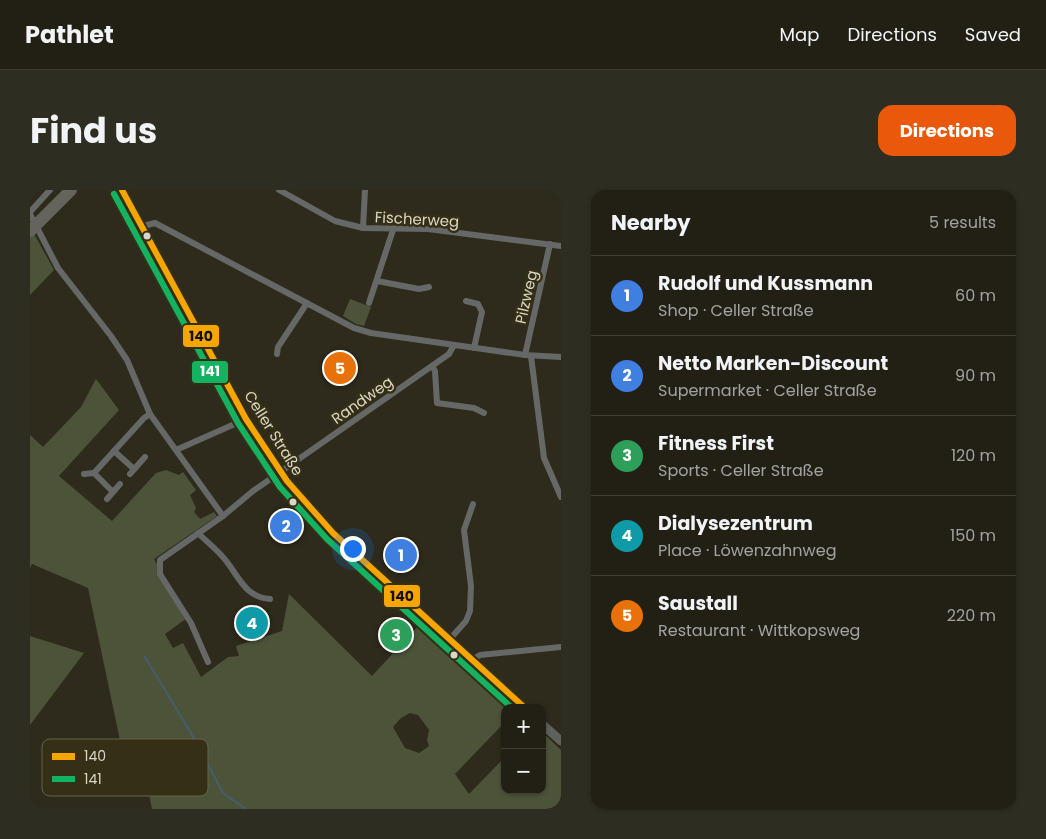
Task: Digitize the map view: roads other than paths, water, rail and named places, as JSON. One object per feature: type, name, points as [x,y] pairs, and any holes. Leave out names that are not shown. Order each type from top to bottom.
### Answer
[{"type":"highway","points":[[30,219],[60,190]]},
{"type":"highway","points":[[30,231],[71,190]]},
{"type":"street","points":[[50,190],[30,213],[58,268],[111,336],[127,360],[150,414],[223,516]]},
{"type":"street","name":"Celler Straße","points":[[122,190],[246,418],[281,473],[327,527],[449,640],[476,657],[521,704]]},
{"type":"street","name":"Fischerweg","points":[[279,190],[286,192],[335,221],[363,228],[428,230],[561,246]]},
{"type":"street","points":[[363,228],[365,190]]},
{"type":"street","points":[[142,226],[156,223],[362,331],[528,356],[561,357]]},
{"type":"street","points":[[369,303],[393,230]]},
{"type":"street","name":"Pilzweg","points":[[550,244],[528,356],[544,458],[561,497]]},
{"type":"street","points":[[377,281],[419,289],[429,287]]},
{"type":"street","points":[[466,301],[478,304],[482,312],[474,348]]},
{"type":"street","points":[[277,354],[278,347],[307,303]]},
{"type":"street","name":"Randweg","points":[[208,662],[191,622],[160,574],[158,566],[160,560],[223,516],[253,491],[449,354],[454,345]]},
{"type":"street","points":[[432,366],[435,371],[437,403],[474,408],[484,413]]},
{"type":"street","points":[[84,474],[94,473],[150,414]]},
{"type":"street","points":[[176,450],[246,418]]},
{"type":"street","points":[[114,451],[132,472],[145,457]]},
{"type":"street","points":[[94,473],[114,492]]},
{"type":"street","points":[[107,499],[120,484]]},
{"type":"street","points":[[449,640],[466,621],[470,611],[471,586],[464,530],[473,504]]},
{"type":"street","points":[[198,534],[227,562],[246,589],[260,598],[270,598]]},
{"type":"street","points":[[476,657],[561,647]]},
{"type":"street","points":[[546,728],[561,741]]},
{"type":"waterway","points":[[145,657],[194,739]]},
{"type":"waterway","points":[[208,765],[223,793],[246,809]]},
{"type":"place","name":"Saustall","points":[[340,368]]},
{"type":"place","name":"Netto Marken-Discount","points":[[286,526]]},
{"type":"place","name":"Rudolf und Kussmann","points":[[401,555]]},
{"type":"place","name":"Dialysezentrum","points":[[252,623]]},
{"type":"place","name":"Fitness First","points":[[396,635]]}]
